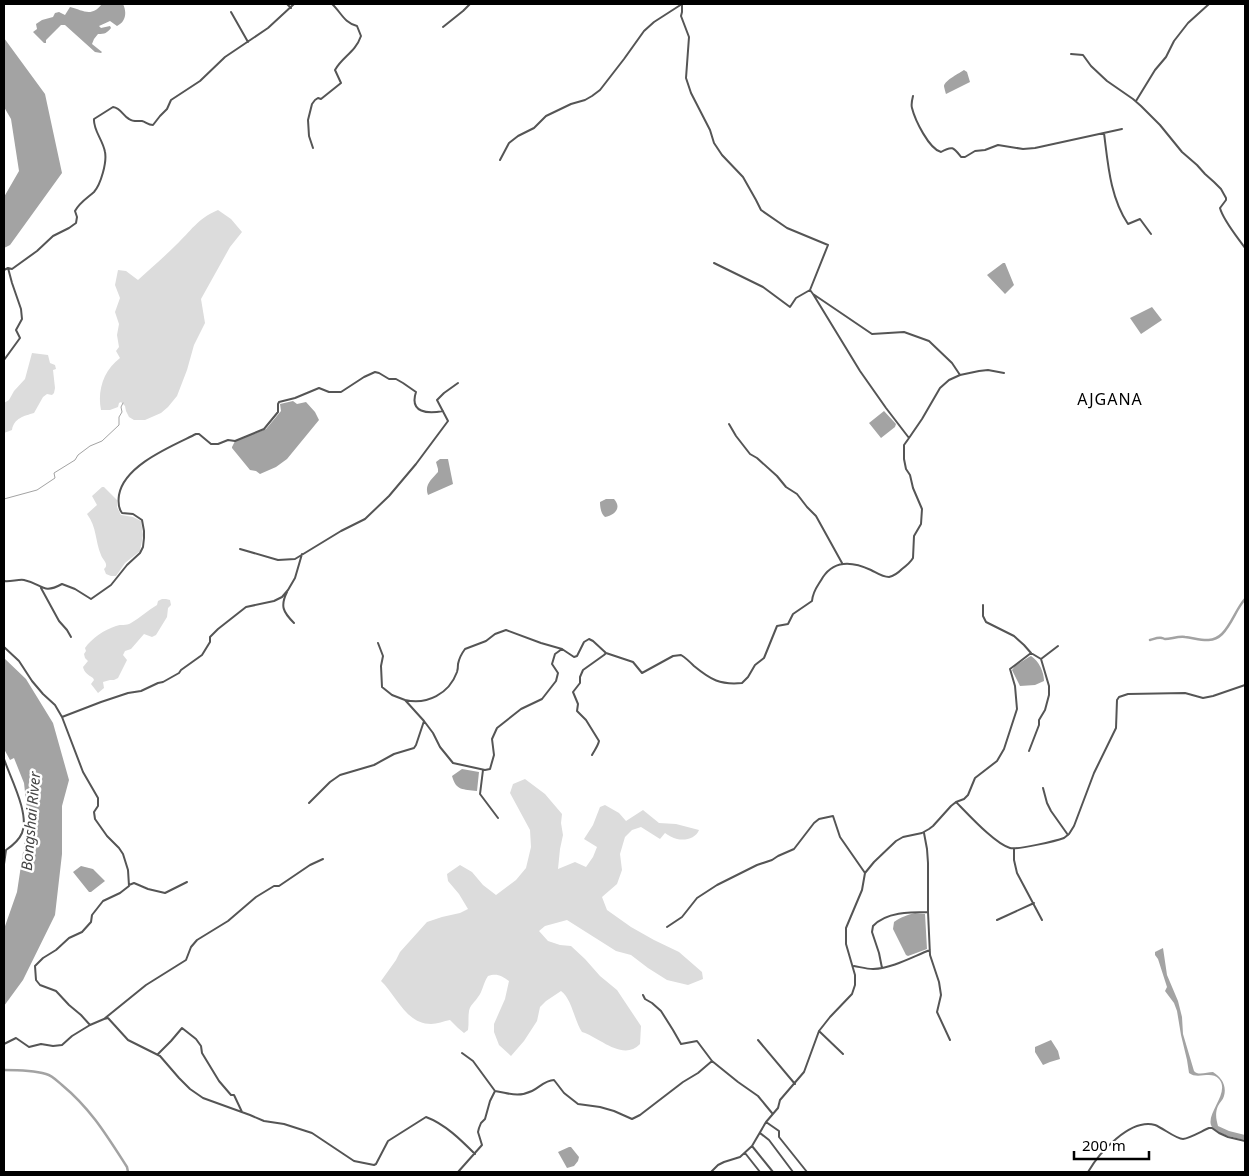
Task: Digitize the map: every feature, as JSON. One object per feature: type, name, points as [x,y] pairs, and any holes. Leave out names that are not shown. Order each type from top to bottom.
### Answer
[{"type":"street","points":[[286,4],[291,8]]},
{"type":"street","points":[[4,270],[12,269],[20,264],[53,236],[76,223],[75,211],[82,201],[95,190],[103,174],[106,158],[104,145],[94,124],[94,119],[113,107],[118,108],[127,119],[153,125],[167,110],[171,100],[200,81],[224,56],[268,28],[294,4]]},
{"type":"street","points":[[313,148],[309,136],[308,120],[312,104],[315,100],[321,99],[342,83],[335,70],[356,48],[362,36],[357,26],[345,20],[332,4]]},
{"type":"street","points":[[443,27],[470,4]]},
{"type":"street","points":[[500,160],[509,143],[534,128],[546,116],[571,104],[585,100],[600,90],[644,31],[654,22],[682,4],[681,16],[689,36],[686,78],[714,143],[722,155],[743,177],[761,210],[787,228],[828,245],[810,290],[796,298],[790,307],[763,287],[714,263]]},
{"type":"street","points":[[1136,101],[1166,57],[1174,41],[1188,23],[1208,4]]},
{"type":"street","points":[[231,12],[248,42]]},
{"type":"street","points":[[1071,54],[1083,55],[1106,81],[1136,101],[1160,125],[1182,152],[1198,165],[1221,189],[1226,198],[1220,208],[1221,212],[1245,248]]},
{"type":"street","points":[[913,96],[911,106],[932,147],[941,152],[947,148],[953,148],[961,157],[998,145],[1029,149],[1122,129]]},
{"type":"street","points":[[1104,133],[1110,177],[1118,206],[1128,224],[1140,219],[1151,234]]},
{"type":"street","points":[[4,360],[20,338],[16,330],[22,319],[21,309],[8,268]]},
{"type":"street","points":[[810,290],[860,371],[909,438]]},
{"type":"street","points":[[813,294],[872,334],[904,332],[929,341],[952,363],[960,375]]},
{"type":"street","points":[[378,643],[383,656],[382,687],[392,695],[418,702],[438,695],[450,684],[458,671],[458,662],[464,649],[486,641],[495,634],[506,630],[562,649],[574,657],[577,656],[584,642],[589,639],[606,653],[633,662],[642,673],[673,656],[681,655],[717,682],[742,683],[748,677],[755,664],[764,658],[777,626],[788,624],[793,614],[812,601],[813,592],[826,572],[831,568],[838,564],[856,564],[884,577],[891,577],[912,561],[914,536],[921,524],[922,509],[906,469],[904,446],[940,388],[949,380],[968,372],[988,370],[1004,373]]},
{"type":"street","points":[[4,581],[23,580],[46,589],[53,589],[62,584],[75,589],[91,599],[111,585],[127,564],[140,552],[143,547],[144,538],[142,520],[133,514],[122,513],[119,509],[118,501],[121,486],[142,463],[168,447],[196,434],[199,434],[211,444],[218,444],[228,440],[235,441],[264,429],[278,412],[279,402],[295,398],[319,388],[329,392],[341,392],[375,372],[379,372],[389,379],[396,379],[416,392],[415,403],[422,412],[443,411]]},
{"type":"street","points":[[240,549],[278,560],[295,559],[365,519],[416,464],[448,421],[437,400],[458,383]]},
{"type":"street","points":[[729,424],[750,454],[777,476],[786,487],[797,494],[816,516],[843,564]]},
{"type":"street","points":[[294,622],[285,613],[283,601],[295,578],[302,554]]},
{"type":"street","points":[[41,588],[59,621],[71,637]]},
{"type":"street","points":[[62,717],[100,702],[141,691],[168,680],[202,655],[210,642],[210,637],[246,607],[274,601],[282,597],[288,590]]},
{"type":"street","points":[[983,605],[983,616],[986,622],[1014,636],[1031,653],[1041,659],[1049,695],[1029,751]]},
{"type":"street","points":[[1041,659],[1058,646]]},
{"type":"street","points":[[4,647],[19,661],[32,681],[55,705],[62,717],[83,772],[98,798],[98,806],[94,812],[95,819],[107,836],[124,854],[129,885]]},
{"type":"street","points":[[405,700],[424,721],[440,747],[453,763],[488,770],[493,763],[492,742],[497,728],[521,709],[542,699],[552,687],[558,673],[552,664],[553,659],[555,654],[562,649]]},
{"type":"street","points":[[592,756],[599,741],[586,720],[577,711],[578,704],[573,692],[580,683],[583,670],[606,653]]},
{"type":"street","points":[[711,1172],[724,1162],[738,1159],[752,1146],[766,1122],[778,1108],[780,1100],[795,1084],[806,1068],[819,1032],[852,994],[855,982],[853,966],[846,944],[846,928],[862,890],[865,873],[896,841],[924,832],[933,826],[956,802],[968,795],[975,778],[994,764],[1002,754],[1018,709],[1016,686],[1010,669],[1031,653]]},
{"type":"street","points":[[956,802],[981,827],[1004,846],[1014,849],[1061,840],[1068,835],[1077,820],[1092,778],[1116,728],[1117,700],[1119,696],[1128,694],[1185,693],[1203,698],[1245,685]]},
{"type":"street","points":[[309,803],[330,782],[340,775],[374,765],[394,754],[414,748],[424,721]]},
{"type":"street","points":[[4,759],[20,800],[23,827],[22,834],[18,840],[6,850],[4,864]]},
{"type":"street","points":[[483,770],[480,794],[498,818]]},
{"type":"street","points":[[1043,788],[1051,811],[1068,835]]},
{"type":"street","points":[[667,927],[682,916],[697,898],[717,885],[794,848],[819,819],[833,816],[840,837],[865,873]]},
{"type":"street","points":[[924,832],[928,863],[930,950],[941,995],[938,1015],[950,1040]]},
{"type":"street","points":[[1014,849],[1017,873],[1042,920]]},
{"type":"street","points":[[4,1044],[16,1038],[29,1046],[37,1044],[62,1045],[72,1036],[104,1019],[146,985],[186,960],[191,947],[197,940],[228,920],[256,897],[274,886],[279,886],[310,865],[323,859]]},
{"type":"street","points":[[90,1025],[56,991],[40,985],[36,980],[35,966],[69,938],[82,932],[91,922],[92,915],[104,901],[120,893],[129,885],[134,883],[165,893],[188,882]]},
{"type":"street","points":[[997,920],[1034,903]]},
{"type":"street","points":[[882,968],[872,932],[873,926],[881,919],[896,915],[928,912]]},
{"type":"street","points":[[853,966],[869,969],[882,968],[930,950]]},
{"type":"street","points":[[643,994],[645,999],[657,1006],[679,1042],[683,1044],[697,1042],[712,1061],[758,1096],[772,1114]]},
{"type":"street","points":[[104,1019],[108,1018],[128,1040],[157,1054],[179,1078],[203,1098],[264,1121],[284,1124],[312,1133],[354,1161],[376,1164],[388,1141],[426,1117],[453,1134],[475,1154]]},
{"type":"street","points":[[157,1054],[182,1028],[196,1039],[201,1046],[202,1053],[223,1085],[231,1095],[234,1095],[242,1112]]},
{"type":"street","points":[[819,1032],[843,1054]]},
{"type":"street","points":[[758,1040],[795,1084]]},
{"type":"street","points":[[462,1053],[473,1061],[495,1091],[521,1095],[554,1080],[564,1093],[578,1104],[600,1107],[632,1119],[712,1061]]},
{"type":"street","points":[[458,1172],[482,1145],[478,1132],[495,1091]]},
{"type":"street","points":[[766,1122],[779,1131],[779,1137],[807,1172]]},
{"type":"street","points":[[1088,1172],[1119,1137],[1141,1125],[1154,1125],[1183,1139],[1211,1128],[1219,1133],[1245,1141]]},
{"type":"street","points":[[760,1133],[769,1140],[794,1172]]},
{"type":"street","points":[[752,1146],[772,1172]]},
{"type":"street","points":[[745,1153],[760,1172]]},
{"type":"shaded area","points":[[218,210],[231,219],[242,232],[230,247],[201,299],[205,323],[194,345],[177,396],[161,413],[145,420],[134,420],[129,417],[125,406],[121,402],[118,407],[110,410],[101,410],[100,395],[103,381],[110,368],[120,358],[116,351],[119,347],[117,335],[119,324],[115,312],[120,298],[115,285],[118,270],[126,271],[138,280],[199,221]]},
{"type":"shaded area","points":[[32,353],[48,355],[50,363],[55,365],[56,369],[53,370],[54,393],[43,397],[34,413],[20,418],[12,430],[4,433],[4,403],[9,400],[25,379]]},
{"type":"shaded area","points":[[102,487],[117,500],[117,507],[121,515],[133,517],[141,521],[143,535],[140,551],[125,563],[116,576],[106,574],[104,569],[106,563],[99,550],[93,524],[87,514],[97,505],[92,496]]},
{"type":"shaded area","points":[[162,599],[170,600],[171,605],[168,608],[167,617],[156,635],[152,637],[144,634],[131,649],[125,651],[123,655],[127,660],[118,678],[103,682],[104,688],[98,693],[91,684],[94,680],[93,678],[86,673],[83,667],[88,661],[84,654],[85,648],[103,632],[116,626],[131,623],[157,605],[158,601]]},
{"type":"shaded area","points":[[525,779],[545,794],[562,814],[563,835],[558,869],[575,862],[586,867],[597,847],[584,839],[593,825],[600,807],[605,805],[619,813],[626,821],[643,810],[659,823],[676,824],[699,830],[693,837],[684,840],[675,839],[665,833],[660,839],[641,827],[632,830],[625,837],[620,854],[622,870],[617,884],[602,897],[607,910],[631,927],[679,952],[702,972],[703,979],[688,985],[667,980],[631,955],[616,951],[567,920],[545,926],[539,931],[548,941],[571,946],[600,976],[617,990],[641,1026],[640,1044],[633,1049],[626,1050],[611,1047],[582,1032],[568,999],[561,991],[540,1007],[537,1021],[511,1056],[499,1045],[494,1032],[494,1024],[505,999],[509,981],[504,978],[497,975],[488,976],[480,995],[471,1005],[468,1030],[464,1033],[450,1020],[431,1024],[422,1023],[415,1019],[402,1008],[381,981],[400,952],[427,922],[468,909],[448,881],[447,874],[460,865],[472,872],[483,885],[496,895],[516,880],[526,868],[531,847],[530,830],[510,793],[513,784]]},
{"type":"water","points":[[102,4],[123,4],[125,13],[124,19],[117,26],[110,21],[99,26],[101,28],[110,26],[111,28],[106,33],[98,34],[92,44],[101,53],[95,52],[65,25],[61,25],[46,40],[46,43],[33,32],[37,29],[36,24],[53,17],[55,13],[59,12],[65,15],[70,7],[90,12]]},
{"type":"water","points":[[4,38],[45,94],[62,173],[10,245],[4,248],[4,197],[19,171],[11,119],[4,107]]},
{"type":"water","points":[[964,70],[967,72],[970,82],[946,94],[945,84]]},
{"type":"water","points":[[1005,263],[1014,285],[1005,294],[987,275]]},
{"type":"water","points":[[1152,307],[1162,320],[1141,334],[1130,318]]},
{"type":"water","points":[[293,401],[297,404],[306,402],[319,420],[287,459],[276,467],[260,474],[250,470],[232,448],[235,441],[266,429],[281,411],[280,404]]},
{"type":"water","points":[[884,411],[896,424],[895,427],[881,438],[869,423]]},
{"type":"water","points":[[440,459],[448,459],[453,484],[428,495],[428,485],[438,472],[436,462]]},
{"type":"water","points":[[606,499],[614,499],[617,508],[612,515],[605,517],[600,502]]},
{"type":"water","points":[[1031,656],[1040,667],[1044,681],[1035,685],[1020,686],[1012,670]]},
{"type":"water","name":"Bongshai River","points":[[4,658],[26,679],[53,723],[69,780],[62,806],[62,854],[55,915],[23,980],[4,1006],[4,929],[17,892],[28,819],[24,783],[14,758],[10,760],[4,749]]},
{"type":"water","points":[[462,769],[479,772],[477,791],[458,787],[452,776]]},
{"type":"water","points":[[81,866],[93,869],[105,881],[89,892],[73,872]]},
{"type":"water","points":[[915,913],[925,914],[927,949],[908,956],[893,929],[894,922],[904,916]]},
{"type":"water","points":[[1163,948],[1167,975],[1178,1001],[1182,1017],[1183,1034],[1194,1071],[1200,1074],[1213,1072],[1219,1076],[1224,1085],[1225,1092],[1216,1111],[1218,1126],[1245,1135],[1245,1140],[1223,1134],[1212,1127],[1210,1122],[1211,1116],[1220,1097],[1222,1085],[1216,1076],[1196,1076],[1189,1073],[1177,1011],[1174,1003],[1165,991],[1167,987],[1155,955],[1155,952]]},
{"type":"water","points":[[1051,1040],[1058,1051],[1060,1059],[1043,1065],[1035,1052],[1035,1047]]},
{"type":"water","points":[[569,1147],[579,1157],[574,1166],[567,1168],[558,1152]]},
{"type":"waterway","points":[[4,499],[37,490],[55,478],[54,473],[75,460],[78,455],[90,446],[102,441],[119,425],[123,403]]},
{"type":"waterway","points":[[1150,640],[1182,637],[1209,640],[1218,637],[1225,630],[1245,599]]},
{"type":"waterway","points":[[4,1070],[36,1072],[55,1079],[90,1113],[120,1156],[128,1172]]},
{"type":"district","name":"AJGANA","points":[[1110,399]]}]
